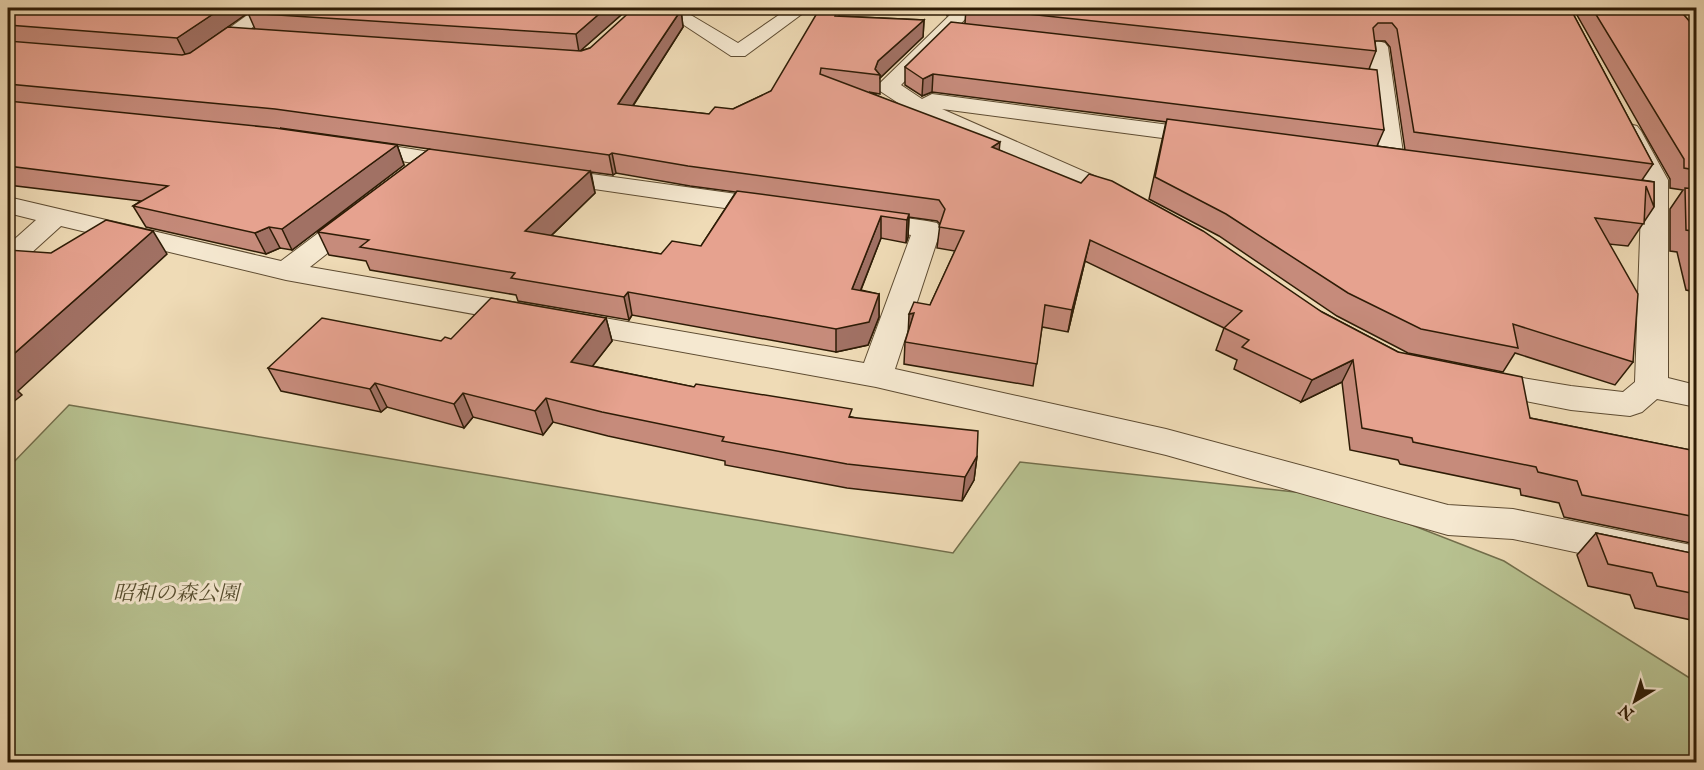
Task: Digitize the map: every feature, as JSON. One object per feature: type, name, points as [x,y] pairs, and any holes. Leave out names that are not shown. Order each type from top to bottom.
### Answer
[{"type":"street","points":[[190,64],[232,37],[268,8]]},
{"type":"street","points":[[667,8],[738,52],[801,8]]},
{"type":"street","points":[[959,24],[888,86],[923,109],[1115,193],[1146,210]]},
{"type":"street","points":[[232,37],[255,39]]},
{"type":"street","points":[[1369,157],[1404,162],[1382,80],[1378,46]]},
{"type":"street","points":[[1358,77],[1382,80]]},
{"type":"street","points":[[907,98],[1226,139]]},
{"type":"street","points":[[1454,376],[1571,398],[1630,404],[1651,386],[1655,180],[1616,106]]},
{"type":"street","points":[[326,143],[490,168]]},
{"type":"street","points":[[404,181],[431,160]]},
{"type":"street","points":[[525,173],[797,211]]},
{"type":"street","points":[[286,271],[376,202]]},
{"type":"street","points":[[8,205],[54,218],[286,271],[876,376],[1166,441],[1448,520],[1513,524],[1696,562]]},
{"type":"street","points":[[832,216],[927,229],[876,376]]},
{"type":"street","points":[[8,259],[54,218]]},
{"type":"street","points":[[1651,386],[1696,396]]},
{"type":"green space","name":"昭和の森公園","points":[[69,405],[953,553],[1020,462],[1340,497],[1504,561],[1696,682],[1696,762],[8,762],[8,468]]},
{"type":"building","points":[[8,8],[222,8],[177,38],[8,25]]},
{"type":"building","points":[[254,8],[606,8],[576,34],[248,13]]},
{"type":"building","points":[[634,8],[681,10],[618,104],[709,114],[715,107],[733,109],[771,91],[820,8],[837,8],[835,16],[924,20],[878,61],[875,69],[880,75],[821,68],[820,74],[1000,142],[992,147],[1081,183],[1089,174],[1112,181],[1203,231],[1322,312],[1398,352],[1522,377],[1530,418],[1696,451],[1696,517],[1582,495],[1577,481],[1538,472],[1536,467],[1413,442],[1412,438],[1362,428],[1353,360],[1312,380],[1242,347],[1249,340],[1224,328],[1242,311],[1090,240],[1072,310],[1045,305],[1037,364],[905,342],[914,313],[909,314],[914,302],[930,305],[964,231],[939,227],[945,209],[939,200],[688,166],[612,153],[609,155],[275,109],[8,84],[8,41],[182,55],[190,53],[228,27],[581,51],[590,48]]},
{"type":"building","points":[[972,8],[1570,8],[1653,164],[1414,132],[1397,29],[1392,23],[1378,23],[1373,28],[1376,51]]},
{"type":"building","points":[[1592,8],[1678,8],[1696,29],[1696,170],[1684,168],[1684,159]]},
{"type":"building","points":[[951,22],[1377,70],[1384,130],[933,74],[923,79],[905,67]]},
{"type":"building","points":[[8,101],[275,128],[397,145],[282,229],[269,227],[255,233],[133,206],[168,186],[8,166]]},
{"type":"building","points":[[1167,119],[1654,182],[1654,207],[1646,186],[1644,224],[1595,218],[1638,294],[1633,362],[1513,324],[1518,348],[1421,329],[1348,293],[1226,214],[1155,177]]},
{"type":"building","points":[[429,149],[590,171],[525,231],[661,254],[672,241],[701,246],[737,191],[909,214],[907,220],[881,216],[852,289],[879,294],[869,322],[836,329],[628,292],[624,297],[511,278],[515,273],[360,247],[369,240],[318,232]]},
{"type":"building","points":[[1685,188],[1696,189],[1696,247],[1692,231],[1686,230]]},
{"type":"building","points":[[106,220],[153,231],[8,359],[8,250],[51,253]]},
{"type":"building","points":[[491,298],[606,318],[571,362],[694,387],[696,384],[852,409],[849,417],[978,431],[977,456],[965,477],[847,464],[722,441],[724,437],[546,398],[535,411],[463,393],[454,404],[375,383],[370,389],[268,368],[322,318],[441,341],[445,337],[451,339]]},
{"type":"building","points":[[1596,533],[1696,554],[1696,594],[1657,586],[1652,573],[1608,564]]}]
